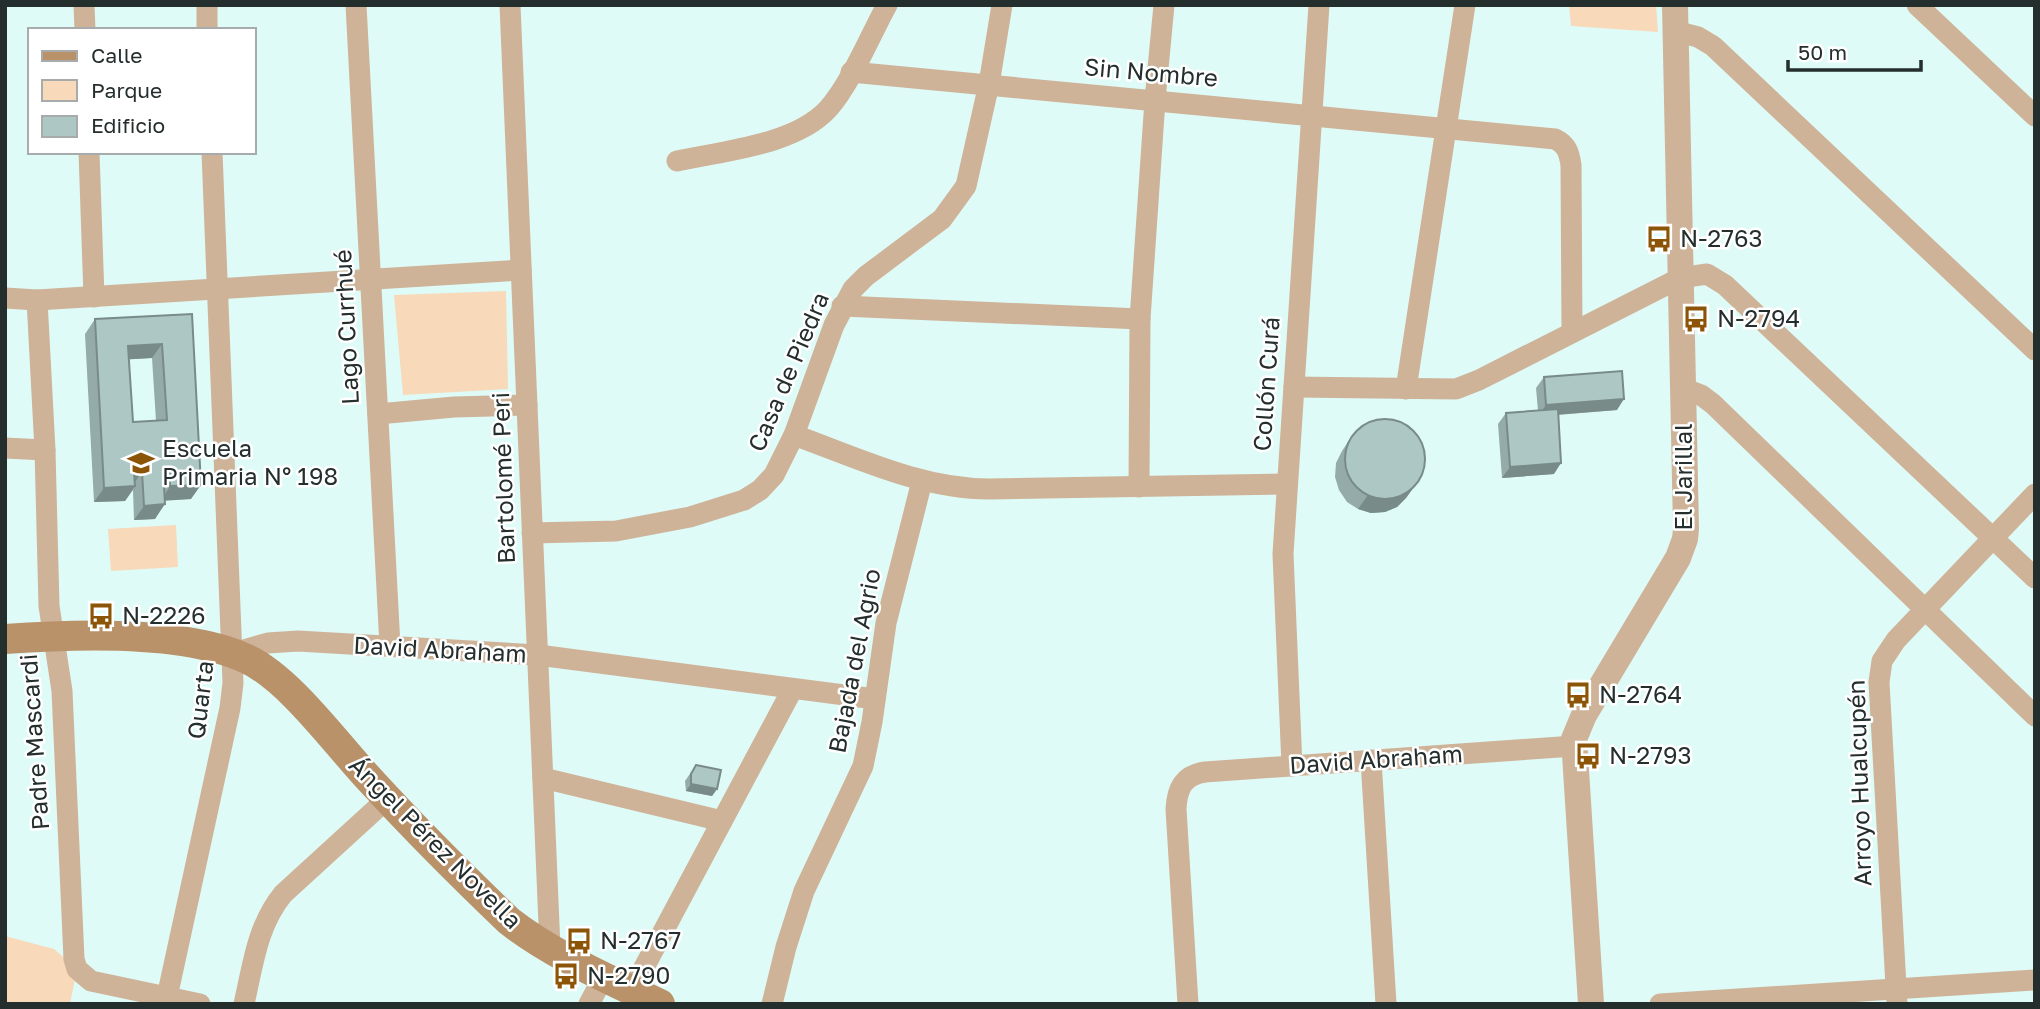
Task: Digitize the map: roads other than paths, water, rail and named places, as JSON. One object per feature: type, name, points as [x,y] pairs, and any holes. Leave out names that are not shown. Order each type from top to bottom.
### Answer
[{"type":"main road","name":"David Abraham","points":[[5,639],[53,636],[184,641],[233,653]]},
{"type":"main road","name":"Ángel Pérez Novella","points":[[233,653],[260,665],[288,690],[387,799],[509,921],[550,948],[660,1004]]},
{"type":"street","points":[[84,5],[85,28]]},
{"type":"street","points":[[206,5],[207,28]]},
{"type":"street","name":"Lago Currhué","points":[[356,5],[390,646]]},
{"type":"street","name":"Bartolomé Peri","points":[[510,5],[550,948]]},
{"type":"street","points":[[677,161],[777,139],[814,122],[829,108],[887,5]]},
{"type":"street","name":"Casa de Piedra","points":[[533,533],[616,531],[725,507],[760,490],[779,467],[794,435],[842,306],[853,289],[866,276],[942,219],[966,186],[989,84],[1002,5]]},
{"type":"street","points":[[1139,487],[1140,319],[1164,5]]},
{"type":"street","name":"Collón Curá","points":[[1292,766],[1282,581],[1319,5]]},
{"type":"street","points":[[1406,389],[1465,5]]},
{"type":"street","points":[[1917,5],[2035,116]]},
{"type":"street","points":[[1675,18],[1713,46],[2035,350]]},
{"type":"street","name":"El Jarillal","points":[[1591,1004],[1574,747],[1579,723],[1682,549],[1686,529],[1675,18]]},
{"type":"street","name":"Sin Nombre","points":[[851,72],[1555,139],[1563,143],[1568,150],[1570,165],[1572,332]]},
{"type":"street","points":[[89,154],[94,297]]},
{"type":"street","name":"Quarta","points":[[167,997],[230,708],[233,653],[212,154]]},
{"type":"street","points":[[5,298],[37,300],[94,297],[521,270]]},
{"type":"street","points":[[1294,387],[1443,389],[1468,385],[1680,278],[1692,274],[1707,274],[1720,280],[2035,578]]},
{"type":"street","name":"Padre Mascardi","points":[[37,300],[45,450],[49,606],[62,691],[73,948],[77,969],[84,976],[100,984],[167,997]]},
{"type":"street","points":[[842,306],[1140,319]]},
{"type":"street","points":[[1683,388],[1701,395],[1713,404],[2035,716]]},
{"type":"street","points":[[378,414],[454,407],[527,405]]},
{"type":"street","points":[[794,435],[922,481],[968,489],[1287,484]]},
{"type":"street","points":[[5,448],[45,450]]},
{"type":"street","name":"Bajada del Agrio","points":[[772,1004],[804,891],[863,766],[886,623],[922,481]]},
{"type":"street","name":"Arroyo Hualcupén","points":[[1896,996],[1880,671],[1887,651],[2035,494]]},
{"type":"street","points":[[5,629],[53,636]]},
{"type":"street","name":"David Abraham","points":[[233,653],[268,643],[283,642],[538,655],[875,699]]},
{"type":"street","points":[[632,990],[792,690]]},
{"type":"street","name":"David Abraham","points":[[1188,1004],[1176,809],[1182,783],[1197,773],[1574,747]]},
{"type":"street","points":[[1371,760],[1386,1004]]},
{"type":"street","points":[[543,778],[722,821]]},
{"type":"street","points":[[244,1004],[260,934],[273,907],[387,799]]},
{"type":"street","points":[[589,1004],[604,976]]},
{"type":"street","points":[[1660,1004],[1896,996],[2035,979]]},
{"type":"street","points":[[167,997],[200,1004]]},
{"type":"place","name":"N-2763","points":[[1659,239]]},
{"type":"place","name":"N-2794","points":[[1696,319]]},
{"type":"place","name":"Escuela Primaria N° 198","points":[[141,463]]},
{"type":"place","name":"N-2226","points":[[101,616]]},
{"type":"place","name":"N-2764","points":[[1578,695]]},
{"type":"place","name":"N-2793","points":[[1588,756]]},
{"type":"place","name":"N-2767","points":[[579,941]]},
{"type":"place","name":"N-2790","points":[[566,976]]}]
